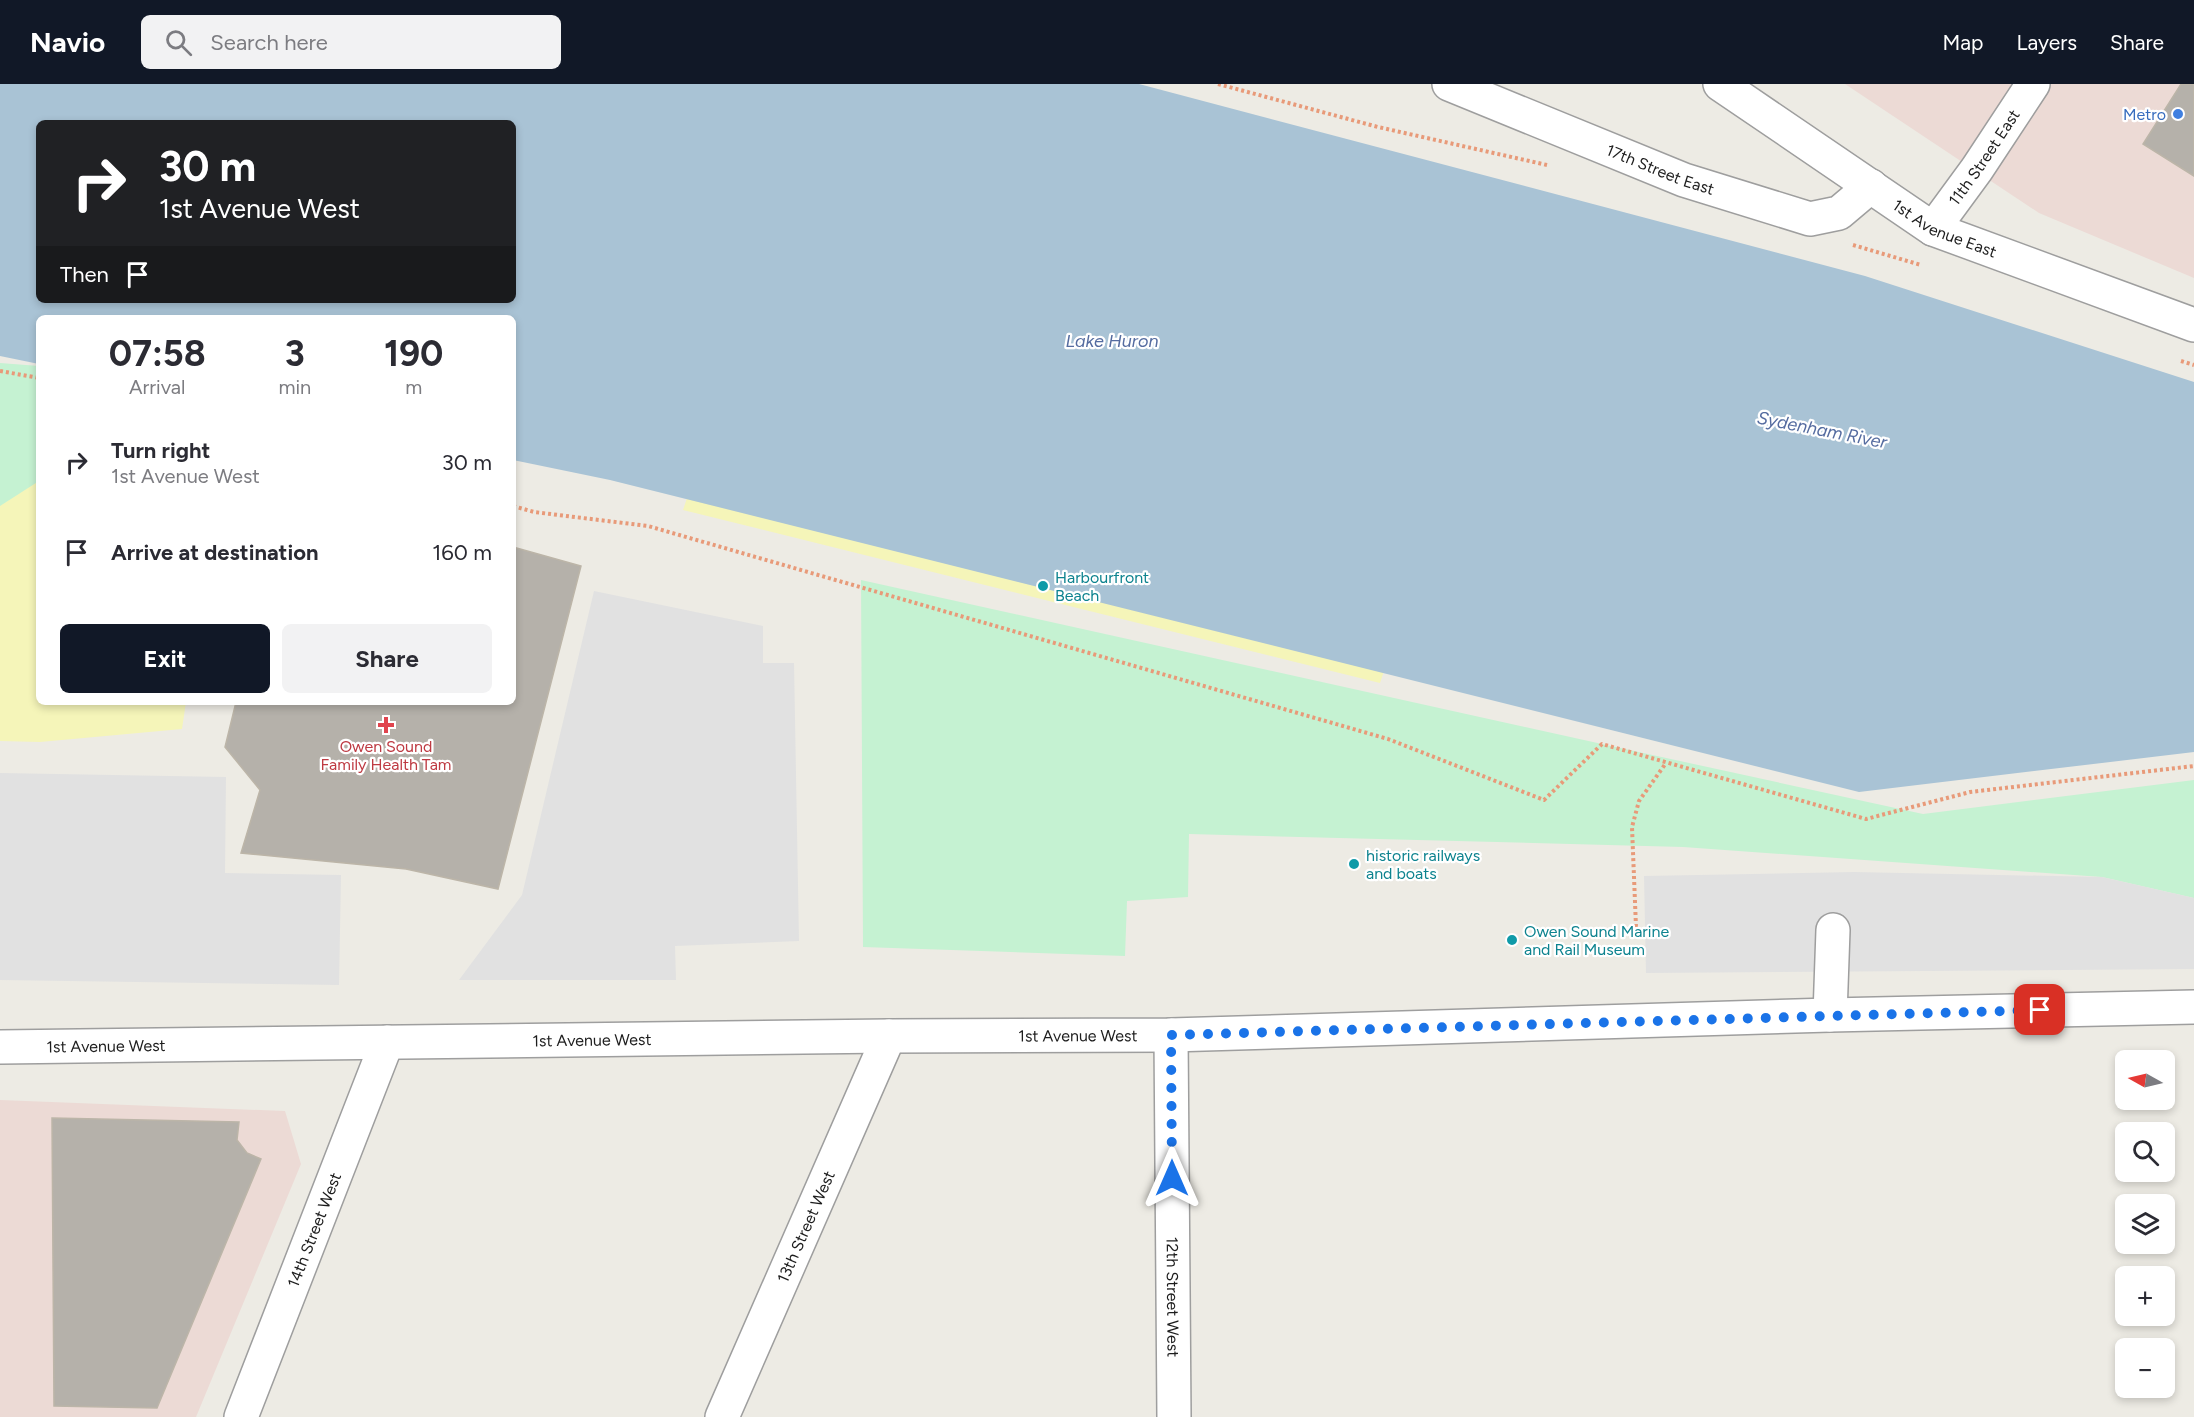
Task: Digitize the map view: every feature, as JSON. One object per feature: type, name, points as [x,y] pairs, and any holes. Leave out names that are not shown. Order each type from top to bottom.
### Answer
[{"type":"street","name":"17th Street East","points":[[1449,84],[1684,180],[1810,219],[1839,213],[1871,186]]},
{"type":"street","name":"1st Avenue East","points":[[1720,84],[1934,229],[2194,325]]},
{"type":"street","name":"11th Street East","points":[[1934,229],[2033,84]]},
{"type":"street","points":[[1830,1015],[1833,930]]},
{"type":"street","name":"1st Avenue West","points":[[0,1047],[889,1036],[1171,1035],[1830,1015],[2194,1007]]},
{"type":"street","name":"12th Street West","points":[[1171,1035],[1174,1417]]},
{"type":"street","name":"13th Street West","points":[[722,1417],[889,1036]]},
{"type":"street","name":"14th Street West","points":[[241,1417],[387,1042]]},
{"type":"path","points":[[0,371],[36,377]]},
{"type":"path","points":[[516,507],[534,512],[648,526],[1388,739],[1544,800],[1602,744],[1866,819],[1970,792],[2194,766]]},
{"type":"path","points":[[1636,927],[1632,827],[1639,801],[1666,763]]},
{"type":"shaded area","points":[[1845,84],[2194,84],[2194,278],[2039,213]]},
{"type":"shaded area","points":[[0,363],[36,366],[36,483],[0,506]]},
{"type":"shaded area","points":[[861,580],[1923,814],[2194,780],[2194,898],[2102,877],[1683,847],[1189,834],[1188,897],[1127,901],[1125,956],[863,947]]},
{"type":"shaded area","points":[[594,591],[763,626],[763,663],[794,663],[799,941],[675,946],[676,980],[459,980],[522,895]]},
{"type":"shaded area","points":[[0,773],[226,777],[225,873],[341,875],[339,985],[0,980]]},
{"type":"shaded area","points":[[1854,872],[2102,877],[2194,898],[2194,969],[1646,973],[1644,876]]},
{"type":"shaded area","points":[[0,1100],[285,1111],[301,1164],[196,1417],[0,1417]]},
{"type":"sand","name":"Harbourfront Beach","points":[[693,480],[1387,662],[1380,683],[683,510]]},
{"type":"sand","points":[[36,482],[36,705],[186,705],[182,729],[40,742],[0,741],[0,505]]},
{"type":"water","name":"Lake Huron","points":[[0,84],[1139,84],[1865,276],[2194,382],[2194,752],[1859,792],[610,480],[516,461],[516,315],[36,315],[36,363],[0,356]]},
{"type":"building","name":"Metro","points":[[2181,84],[2194,84],[2194,176],[2143,144]]},
{"type":"building","name":"Owen Sound Family Health Tam","points":[[516,548],[581,566],[498,889],[406,869],[241,853],[260,790],[225,747],[235,705],[516,705]]},
{"type":"building","points":[[52,1118],[239,1122],[237,1140],[247,1153],[261,1159],[157,1408],[54,1406]]},
{"type":"place","name":"Metro","points":[[2178,114]]},
{"type":"place","name":"Harbourfront Beach","points":[[1043,586]]},
{"type":"place","name":"Owen Sound Family Health Tam","points":[[386,725]]},
{"type":"place","name":"historic railways and boats","points":[[1354,864]]},
{"type":"place","name":"Owen Sound Marine and Rail Museum","points":[[1512,940]]},
{"type":"route","points":[[1172,1178],[1171,1035],[2040,1010]]},
{"type":"water label","name":"Sydenham River","points":[[1822,430]]}]
